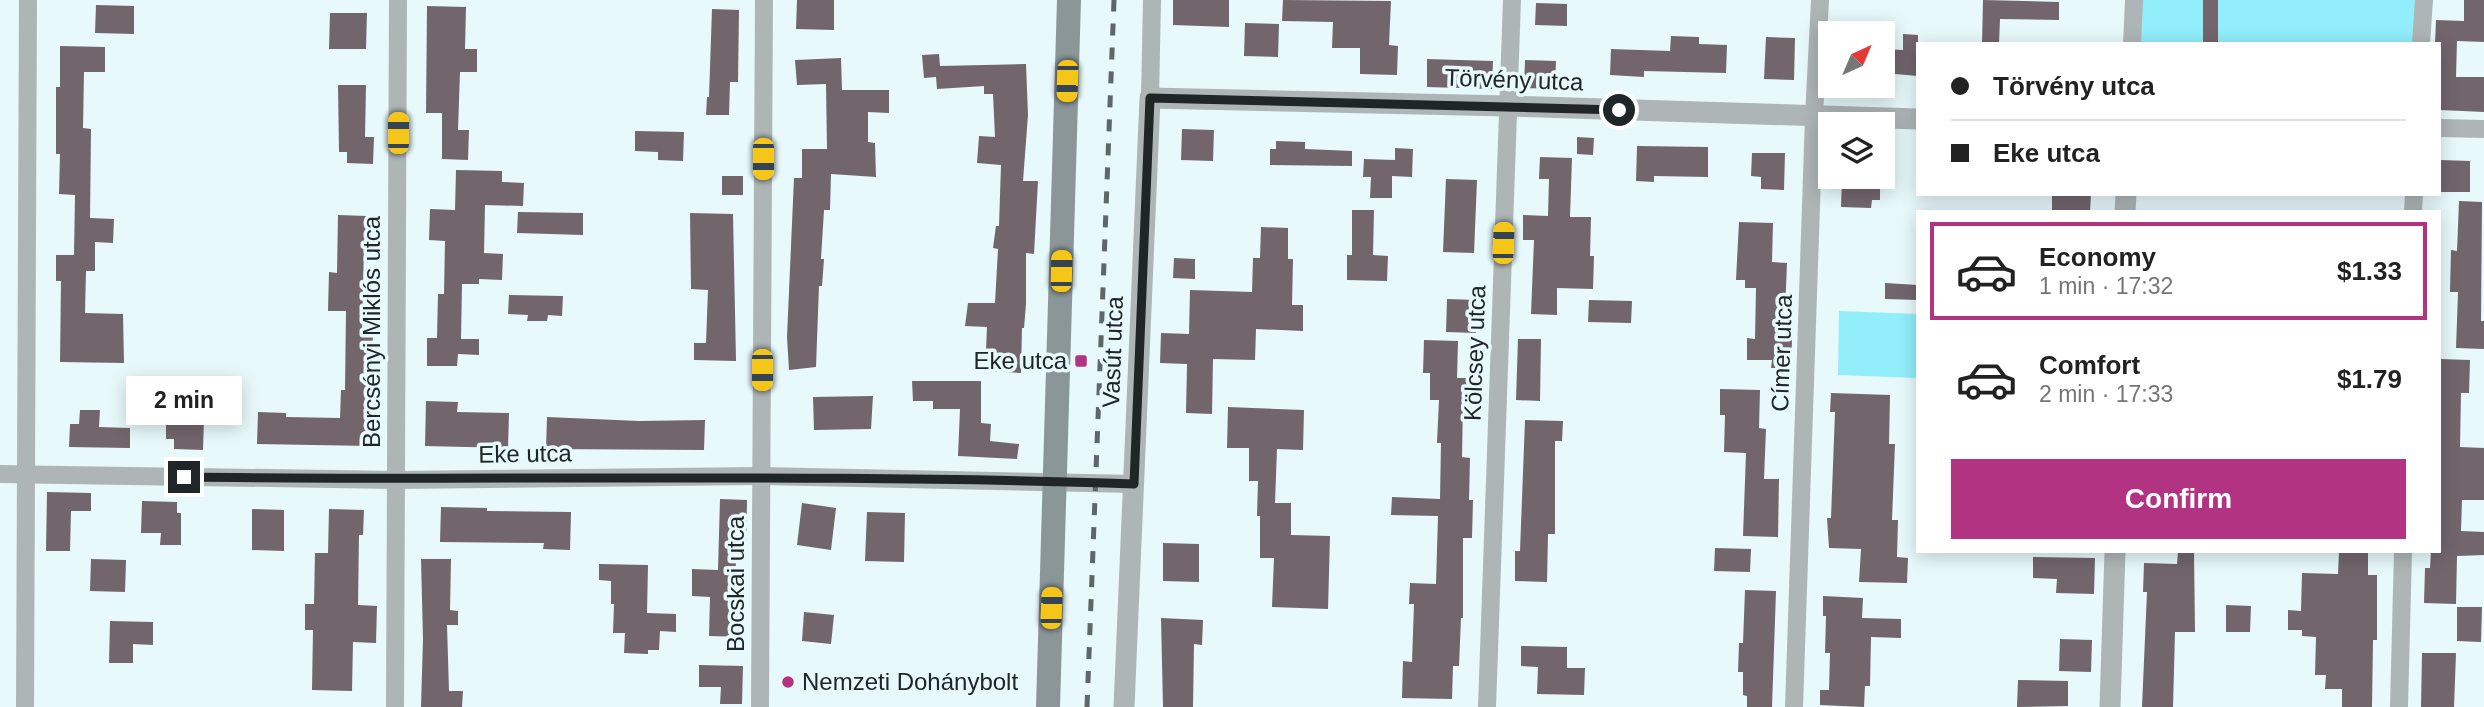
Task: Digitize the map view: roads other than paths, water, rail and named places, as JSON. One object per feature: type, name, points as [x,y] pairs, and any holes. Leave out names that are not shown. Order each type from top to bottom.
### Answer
[{"type":"main road","points":[[1048,707],[1069,0]]},
{"type":"street","points":[[25,707],[28,0]]},
{"type":"street","name":"Bercsényi Miklós utca","points":[[395,707],[398,0]]},
{"type":"street","name":"Bocskai utca","points":[[760,707],[764,0]]},
{"type":"street","name":"Vasút utca","points":[[1124,707],[1152,0]]},
{"type":"street","name":"Kölcsey utca","points":[[1487,707],[1512,0]]},
{"type":"street","name":"Címer utca","points":[[1794,707],[1820,0]]},
{"type":"street","points":[[2132,42],[2134,0]]},
{"type":"street","points":[[2421,42],[2424,0]]},
{"type":"street","name":"Törvény utca","points":[[1150,98],[1916,119]]},
{"type":"street","points":[[2441,128],[2484,129]]},
{"type":"street","name":"Eke utca","points":[[0,474],[396,480],[761,476],[1134,484]]},
{"type":"street","points":[[2110,707],[2115,553]]},
{"type":"street","points":[[2399,707],[2403,553]]},
{"type":"railway","points":[[1087,707],[1114,0]]},
{"type":"place","name":"Eke utca","points":[[1081,361]]},
{"type":"place","name":"Nemzeti Dohánybolt","points":[[788,682]]}]
